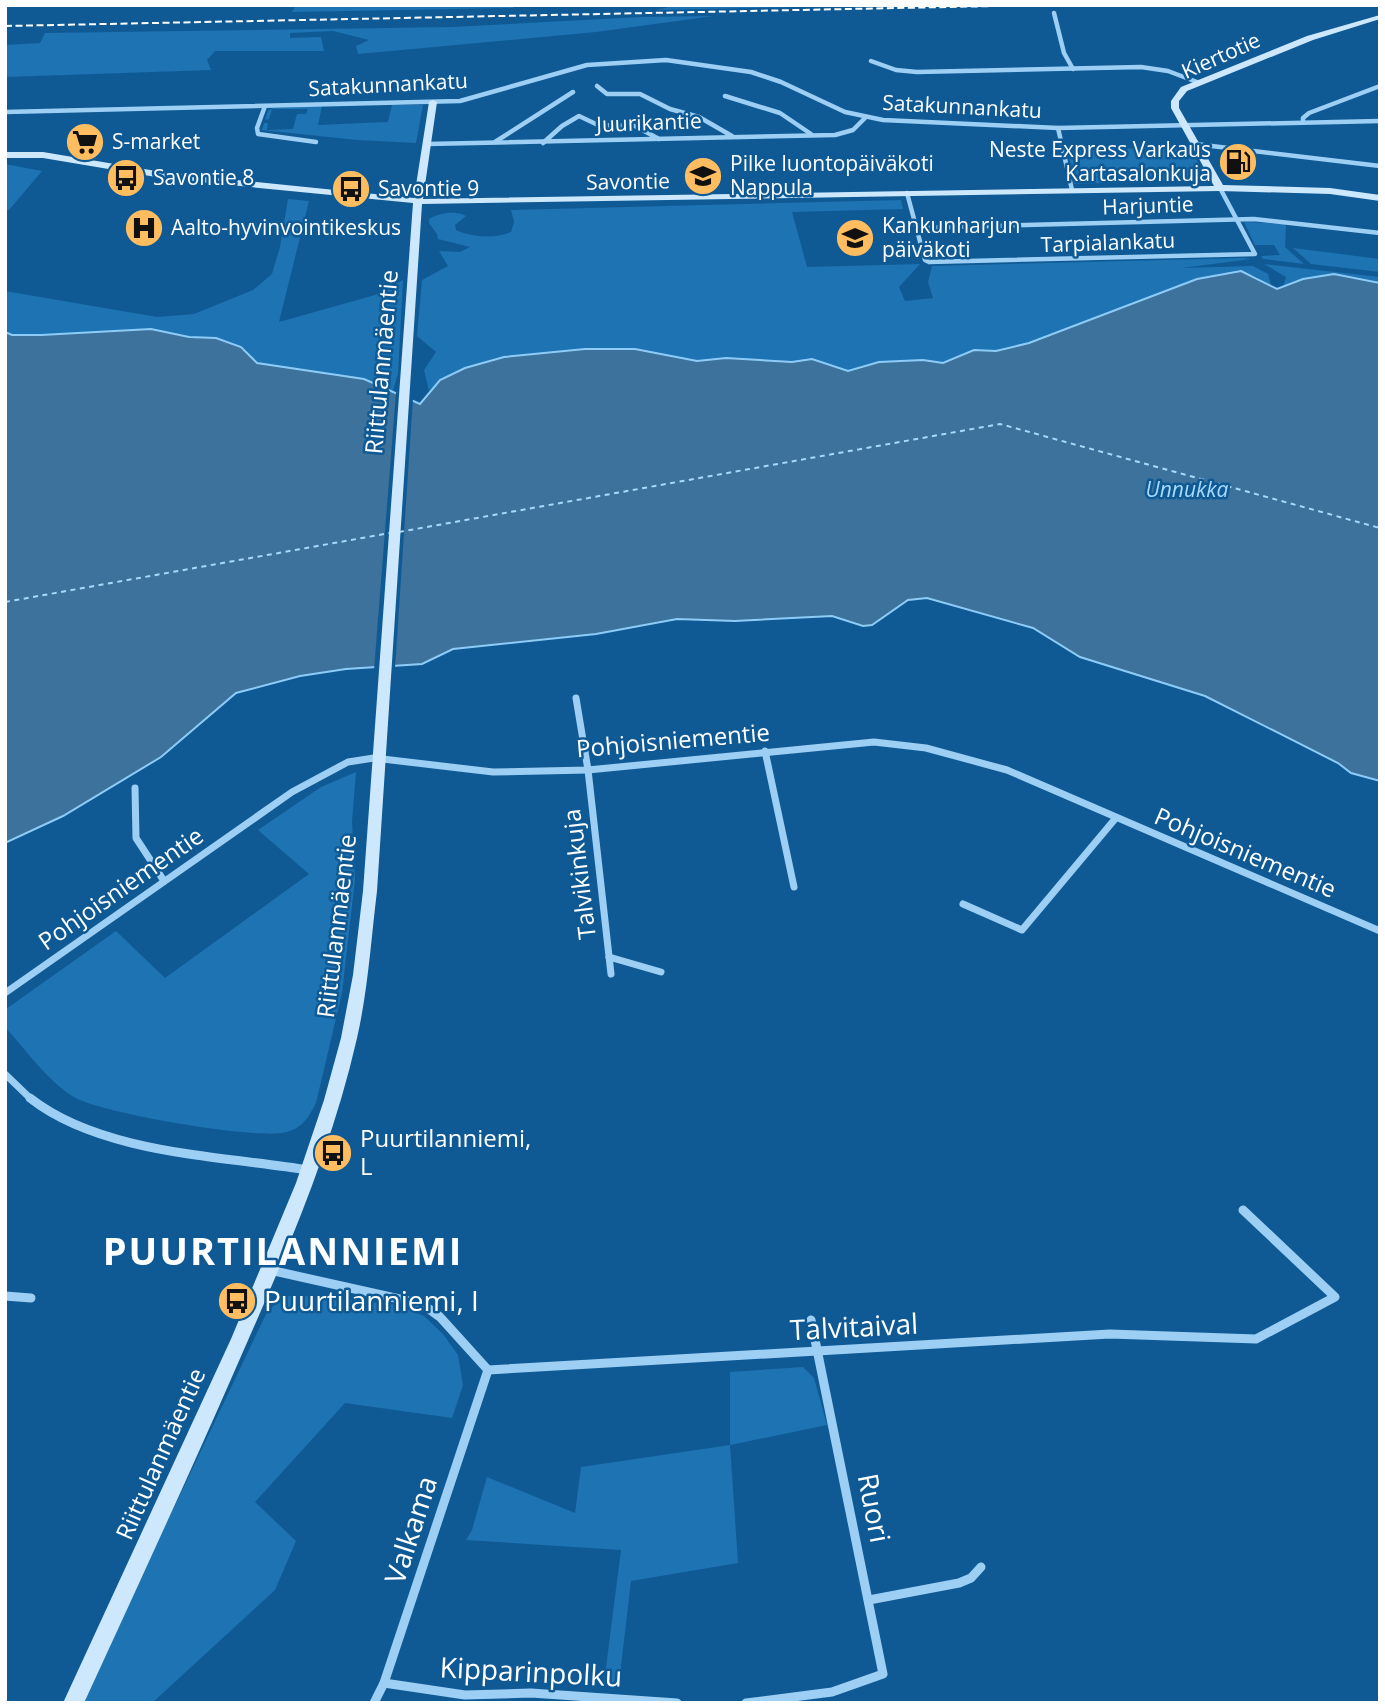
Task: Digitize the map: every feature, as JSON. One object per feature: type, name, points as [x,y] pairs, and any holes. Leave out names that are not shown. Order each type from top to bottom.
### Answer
[{"type":"street","points":[[1054,13],[1063,53],[1073,69]]},
{"type":"street","name":"Kiertotie","points":[[1220,188],[1175,108],[1175,101],[1184,89],[1310,38],[1380,17]]},
{"type":"street","name":"Satakunnankatu","points":[[5,112],[433,103],[471,99],[541,76],[587,65],[686,61],[735,69],[768,78],[845,112],[866,118],[1058,128],[1380,121]]},
{"type":"street","points":[[871,61],[896,70],[917,72],[1150,68],[1197,82]]},
{"type":"street","points":[[597,86],[607,94],[640,94],[670,109],[699,117],[733,136]]},
{"type":"street","points":[[1303,122],[1303,118],[1309,113],[1380,86]]},
{"type":"street","points":[[491,144],[573,92]]},
{"type":"street","points":[[725,96],[744,105],[785,115],[812,135]]},
{"type":"street","name":"Riittulanmäentie","points":[[74,1703],[146,1549],[270,1269],[309,1171],[345,1057],[360,972],[410,337],[418,202],[433,103]]},
{"type":"street","points":[[265,106],[257,128],[258,134],[316,142]]},
{"type":"street","points":[[543,143],[562,126],[579,116],[598,125],[635,126],[660,139]]},
{"type":"street","name":"Juurikantie","points":[[427,144],[812,135],[847,132],[866,118]]},
{"type":"street","points":[[1058,128],[1072,190]]},
{"type":"street","points":[[1195,144],[1380,166]]},
{"type":"street","name":"Savontie","points":[[5,155],[43,155],[168,176],[418,202],[1220,188],[1330,191],[1380,198]]},
{"type":"street","points":[[1220,188],[1237,219]]},
{"type":"street","points":[[907,193],[917,228]]},
{"type":"street","name":"Harjuntie","points":[[917,228],[1237,219],[1270,220],[1380,233]]},
{"type":"street","name":"Tarpialankatu","points":[[917,228],[925,260],[933,262],[1251,255],[1255,253],[1237,219]]},
{"type":"street","name":"Talvikinkuja","points":[[576,698],[588,770],[611,974]]},
{"type":"street","name":"Pohjoisniementie","points":[[5,993],[292,792],[348,762],[374,758],[493,772],[588,770],[874,742],[920,745],[962,754],[1007,770],[1380,931]]},
{"type":"street","points":[[765,751],[794,887]]},
{"type":"street","points":[[135,788],[136,838],[164,881]]},
{"type":"street","points":[[963,904],[1022,929],[1115,818]]},
{"type":"street","points":[[609,957],[661,972]]},
{"type":"street","points":[[5,1074],[30,1099],[50,1112],[87,1128],[132,1142],[309,1171]]},
{"type":"street","name":"Talvitaival","points":[[488,1370],[1110,1334],[1256,1339],[1335,1297],[1242,1210]]},
{"type":"street","points":[[270,1269],[422,1304],[440,1317],[488,1370]]},
{"type":"street","points":[[5,1296],[31,1298]]},
{"type":"street","name":"Ruori","points":[[746,1703],[832,1692],[883,1674],[811,1320]]},
{"type":"street","name":"Valkama","points":[[374,1703],[384,1683],[488,1370]]},
{"type":"street","points":[[869,1600],[959,1583],[971,1578],[981,1567]]},
{"type":"street","name":"Kipparinpolku","points":[[384,1683],[464,1695],[531,1693],[614,1701],[677,1703]]},
{"type":"shaded area","points":[[296,5],[516,5],[513,8],[292,12]]},
{"type":"shaded area","points":[[678,5],[887,5],[655,10]]},
{"type":"shaded area","points":[[714,16],[596,32],[358,54],[356,46],[369,40],[333,31],[290,33],[290,38],[321,37],[324,51],[215,51],[207,60],[211,70],[5,77],[5,45],[40,43],[45,33],[452,27],[640,17]]},
{"type":"shaded area","points":[[392,105],[423,105],[416,143],[262,130],[264,123],[268,123],[267,130],[293,129],[297,114],[306,114],[308,109],[272,109],[269,119],[265,120],[268,111],[273,108],[322,106],[318,125],[388,122]]},
{"type":"shaded area","points":[[1189,146],[1207,179],[1074,184],[1068,151]]},
{"type":"shaded area","points":[[5,164],[42,171],[9,210],[5,210]]},
{"type":"shaded area","points":[[288,199],[309,201],[279,322],[375,295],[403,280],[398,373],[392,394],[364,379],[257,363],[216,338],[189,337],[151,329],[41,335],[12,335],[5,332],[5,291],[157,317],[194,314],[253,290],[272,274],[280,247]]},
{"type":"shaded area","points":[[901,200],[903,209],[792,212],[807,267],[920,264],[899,287],[905,301],[933,298],[928,282],[932,266],[1243,258],[1251,259],[1182,268],[1253,266],[1268,274],[1272,289],[1257,277],[1241,271],[1165,291],[1029,343],[996,351],[981,350],[943,363],[923,360],[879,362],[848,371],[812,359],[792,362],[726,358],[697,361],[635,349],[585,349],[528,355],[440,380],[429,391],[424,370],[436,352],[417,336],[422,280],[448,266],[439,251],[460,252],[470,247],[438,239],[429,223],[429,219],[433,217],[447,213],[462,214],[466,216],[455,225],[456,230],[476,236],[491,236],[511,232],[514,222],[511,210]]},
{"type":"shaded area","points":[[1244,222],[1286,224],[1285,247],[1304,264],[1263,259],[1261,256],[1280,255],[1274,245],[1255,245]]},
{"type":"shaded area","points":[[1293,248],[1380,259],[1380,272],[1311,264]]},
{"type":"shaded area","points":[[1264,264],[1380,277],[1380,283],[1334,274],[1303,279],[1283,287],[1286,277]]},
{"type":"shaded area","points":[[356,772],[352,821],[355,879],[342,993],[316,1103],[298,1127],[281,1133],[238,1132],[174,1123],[87,1103],[72,1096],[54,1081],[5,1027],[6,1009],[116,931],[165,978],[309,874],[258,830],[321,787]]},
{"type":"shaded area","points":[[294,1295],[398,1305],[424,1316],[443,1334],[458,1355],[463,1385],[452,1418],[345,1403],[255,1502],[296,1541],[275,1590],[152,1703],[81,1703],[267,1312],[282,1298]]},
{"type":"shaded area","points":[[803,1367],[814,1378],[827,1425],[730,1445],[730,1372]]},
{"type":"shaded area","points":[[730,1445],[738,1563],[631,1581],[619,1683],[604,1683],[621,1550],[466,1540],[472,1530],[487,1477],[575,1513],[581,1467]]},
{"type":"water","name":"Unnukka","points":[[1241,271],[1277,289],[1303,279],[1334,274],[1380,283],[1380,781],[1351,773],[1338,763],[1205,696],[1080,657],[1033,628],[927,598],[908,600],[872,625],[863,626],[832,616],[735,621],[677,619],[596,634],[453,649],[422,664],[346,669],[300,676],[236,693],[161,757],[63,816],[5,843],[5,332],[12,335],[41,335],[151,329],[189,337],[216,338],[241,347],[257,363],[364,379],[420,404],[440,380],[465,368],[504,357],[585,349],[635,349],[697,361],[726,358],[792,362],[812,359],[848,371],[879,362],[923,360],[943,363],[974,350],[996,351],[1029,343],[1197,279]]},
{"type":"pier","points":[[396,392],[413,398],[395,669],[374,670]]},
{"type":"ferry route","points":[[399,532],[1000,424],[1380,528]]},
{"type":"ferry route","points":[[5,602],[390,533]]},
{"type":"railway","points":[[5,26],[1046,5]]},
{"type":"place","name":"S-market","points":[[85,142]]},
{"type":"place","name":"Neste Express Varkaus Kartasalonkuja","points":[[1238,162]]},
{"type":"place","name":"Pilke luontopäiväkoti Nappula","points":[[703,176]]},
{"type":"place","name":"Savontie 8","points":[[126,178]]},
{"type":"place","name":"Savontie 9","points":[[351,189]]},
{"type":"place","name":"Aalto-hyvinvointikeskus","points":[[144,228]]},
{"type":"place","name":"Kankunharjun päiväkoti","points":[[855,238]]},
{"type":"place","name":"Puurtilanniemi, L","points":[[333,1153]]},
{"type":"place","name":"Puurtilanniemi, I","points":[[237,1301]]},
{"type":"district","name":"PUURTILANNIEMI","points":[[283,1252]]}]
